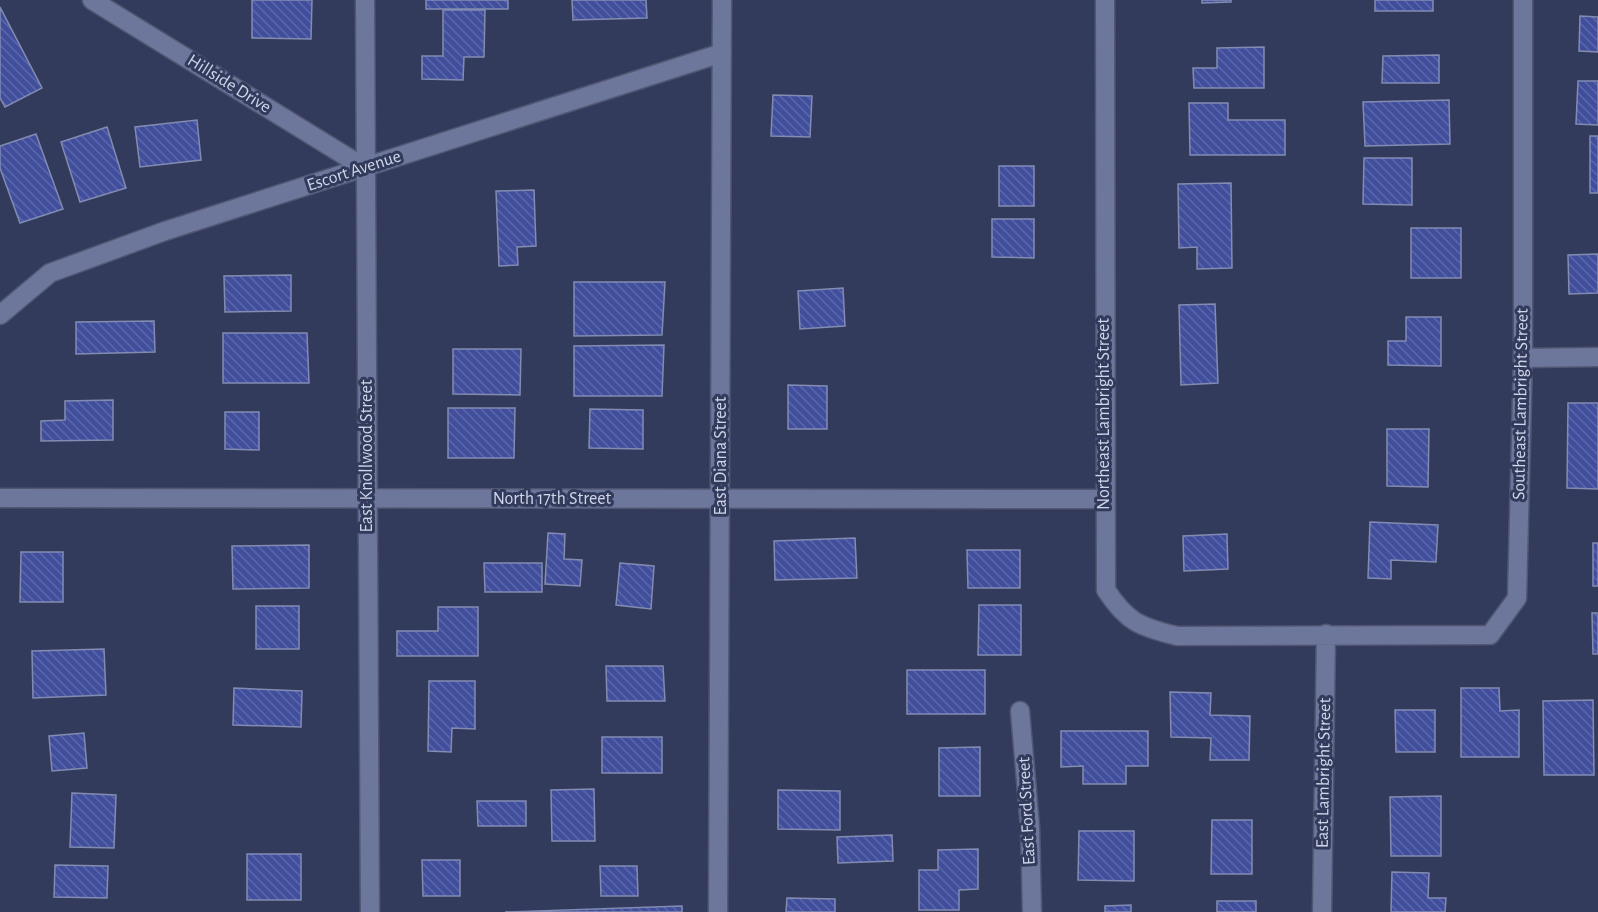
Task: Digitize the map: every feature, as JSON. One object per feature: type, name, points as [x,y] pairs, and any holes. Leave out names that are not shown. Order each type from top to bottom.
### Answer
[{"type":"street","name":"Hillside Drive","points":[[92,0],[365,168]]},
{"type":"street","name":"East Knollwood Street","points":[[365,0],[370,912]]},
{"type":"street","name":"East Diana Street","points":[[718,912],[722,0]]},
{"type":"street","name":"Northeast Lambright Street","points":[[1105,0],[1104,499],[1106,590],[1121,613],[1150,630],[1177,636],[1326,634]]},
{"type":"street","name":"Southeast Lambright Street","points":[[1326,634],[1490,634],[1517,598],[1523,358],[1523,0]]},
{"type":"street","name":"Escort Avenue","points":[[0,315],[50,273],[165,231],[722,53]]},
{"type":"street","points":[[1523,358],[1598,357]]},
{"type":"street","name":"North 17th Street","points":[[0,498],[1104,499]]},
{"type":"street","name":"East Lambright Street","points":[[1322,912],[1326,634]]},
{"type":"street","name":"East Ford Street","points":[[1020,711],[1030,827],[1032,912]]},
{"type":"building","points":[[252,0],[312,0],[311,39],[252,38]]},
{"type":"building","points":[[426,0],[508,0],[508,9],[426,9]]},
{"type":"building","points":[[572,0],[646,0],[647,18],[573,20]]},
{"type":"building","points":[[1202,0],[1231,0],[1231,2],[1202,3]]},
{"type":"building","points":[[1375,0],[1433,0],[1433,11],[1375,11]]},
{"type":"building","points":[[0,7],[42,88],[5,107],[0,98]]},
{"type":"building","points":[[443,10],[485,10],[484,57],[464,57],[463,80],[422,79],[422,56],[443,56]]},
{"type":"building","points":[[1580,16],[1598,17],[1598,52],[1579,51]]},
{"type":"building","points":[[1264,47],[1264,88],[1194,88],[1193,68],[1217,68],[1217,48]]},
{"type":"building","points":[[1439,55],[1439,83],[1382,83],[1383,56]]},
{"type":"building","points":[[1578,81],[1598,81],[1598,125],[1576,124]]},
{"type":"building","points":[[773,95],[812,96],[810,137],[771,136]]},
{"type":"building","points":[[1449,100],[1450,144],[1365,146],[1363,102]]},
{"type":"building","points":[[1189,103],[1228,103],[1228,120],[1285,120],[1285,155],[1190,155]]},
{"type":"building","points":[[197,120],[201,160],[140,167],[135,127]]},
{"type":"building","points":[[107,127],[126,188],[80,202],[61,142]]},
{"type":"building","points":[[36,134],[63,209],[20,223],[0,168],[0,146]]},
{"type":"building","points":[[1590,136],[1598,136],[1598,193],[1590,193]]},
{"type":"building","points":[[1364,158],[1412,158],[1412,205],[1363,204]]},
{"type":"building","points":[[999,166],[1034,166],[1034,206],[999,206]]},
{"type":"building","points":[[1231,183],[1232,268],[1197,269],[1197,247],[1179,248],[1178,184]]},
{"type":"building","points":[[534,190],[536,246],[517,247],[518,265],[499,266],[496,191]]},
{"type":"building","points":[[992,219],[1034,219],[1034,258],[992,257]]},
{"type":"building","points":[[1411,228],[1461,228],[1461,278],[1411,278]]},
{"type":"building","points":[[1598,254],[1598,293],[1569,294],[1568,255]]},
{"type":"building","points":[[291,275],[291,311],[225,312],[224,276]]},
{"type":"building","points":[[574,282],[665,282],[662,335],[574,336]]},
{"type":"building","points":[[843,288],[845,326],[800,329],[798,291]]},
{"type":"building","points":[[1215,304],[1218,383],[1181,385],[1179,305]]},
{"type":"building","points":[[1406,317],[1441,317],[1441,366],[1388,365],[1388,341],[1406,341]]},
{"type":"building","points":[[154,321],[155,352],[76,354],[76,322]]},
{"type":"building","points":[[223,333],[307,333],[309,383],[223,383]]},
{"type":"building","points":[[664,345],[662,396],[574,396],[574,346]]},
{"type":"building","points":[[453,349],[521,349],[520,395],[453,394]]},
{"type":"building","points":[[788,385],[827,386],[827,429],[788,429]]},
{"type":"building","points":[[113,400],[113,440],[41,441],[41,421],[65,420],[65,401]]},
{"type":"building","points":[[1568,403],[1598,403],[1598,489],[1567,488]]},
{"type":"building","points":[[448,408],[515,408],[514,458],[448,458]]},
{"type":"building","points":[[590,409],[643,410],[643,449],[589,448]]},
{"type":"building","points":[[225,412],[259,412],[259,450],[225,449]]},
{"type":"building","points":[[1387,429],[1429,429],[1428,487],[1387,486]]},
{"type":"building","points":[[1370,522],[1438,525],[1436,562],[1391,560],[1391,579],[1368,578]]},
{"type":"building","points":[[548,533],[565,534],[564,559],[582,560],[580,586],[545,584]]},
{"type":"building","points":[[1227,534],[1228,569],[1184,571],[1183,536]]},
{"type":"building","points":[[855,538],[857,578],[775,580],[774,541]]},
{"type":"building","points":[[1593,543],[1598,543],[1598,586],[1593,586]]},
{"type":"building","points":[[309,545],[309,588],[233,589],[232,546]]},
{"type":"building","points":[[967,550],[1020,550],[1020,588],[968,588]]},
{"type":"building","points":[[21,552],[63,552],[63,602],[20,602]]},
{"type":"building","points":[[484,563],[542,563],[542,592],[485,592]]},
{"type":"building","points":[[620,563],[654,566],[651,609],[616,605]]},
{"type":"building","points":[[979,605],[1021,605],[1021,655],[978,655]]},
{"type":"building","points":[[256,606],[299,606],[299,649],[256,649]]},
{"type":"building","points":[[438,607],[478,607],[478,656],[397,656],[397,631],[438,631]]},
{"type":"building","points":[[1592,613],[1598,613],[1598,654],[1593,654]]},
{"type":"building","points":[[104,649],[106,695],[33,698],[32,651]]},
{"type":"building","points":[[606,666],[663,666],[665,701],[607,701]]},
{"type":"building","points":[[907,670],[985,670],[985,714],[907,714]]},
{"type":"building","points":[[429,681],[475,681],[475,729],[452,728],[451,752],[428,751]]},
{"type":"building","points":[[234,688],[302,691],[301,727],[233,725]]},
{"type":"building","points":[[1461,688],[1499,688],[1500,711],[1519,710],[1519,757],[1461,757]]},
{"type":"building","points":[[1170,692],[1211,693],[1210,715],[1250,716],[1249,760],[1210,760],[1211,738],[1171,737]]},
{"type":"building","points":[[1593,700],[1594,775],[1544,775],[1543,701]]},
{"type":"building","points":[[1395,710],[1435,710],[1435,752],[1396,752]]},
{"type":"building","points":[[1061,731],[1148,731],[1148,766],[1126,766],[1126,784],[1083,784],[1083,766],[1061,767]]},
{"type":"building","points":[[84,733],[87,768],[52,771],[49,736]]},
{"type":"building","points":[[602,737],[662,737],[662,773],[602,773]]},
{"type":"building","points":[[980,747],[980,796],[939,796],[939,748]]},
{"type":"building","points":[[594,789],[595,841],[552,841],[551,790]]},
{"type":"building","points":[[778,790],[840,791],[840,830],[778,829]]},
{"type":"building","points":[[72,793],[116,795],[114,848],[70,847]]},
{"type":"building","points":[[1441,796],[1441,856],[1391,856],[1390,797]]},
{"type":"building","points":[[477,801],[526,801],[526,826],[478,826]]},
{"type":"building","points":[[1212,820],[1252,820],[1252,874],[1211,874]]},
{"type":"building","points":[[1079,831],[1134,831],[1134,881],[1078,880]]},
{"type":"building","points":[[892,835],[893,861],[838,863],[837,837]]},
{"type":"building","points":[[978,849],[978,889],[959,890],[959,910],[919,910],[919,870],[938,870],[938,850]]},
{"type":"building","points":[[247,854],[301,854],[301,900],[247,900]]},
{"type":"building","points":[[422,860],[460,860],[460,896],[423,896]]},
{"type":"building","points":[[55,865],[108,866],[107,898],[54,897]]},
{"type":"building","points":[[600,866],[637,866],[638,896],[601,896]]},
{"type":"building","points":[[1392,872],[1429,873],[1428,898],[1446,898],[1445,912],[1391,912]]},
{"type":"building","points":[[787,898],[835,899],[835,912],[786,912]]},
{"type":"building","points":[[1217,901],[1256,901],[1256,912],[1217,912]]},
{"type":"building","points":[[1131,905],[1131,912],[1105,912],[1105,906]]},
{"type":"building","points":[[682,906],[682,912],[505,912]]}]
